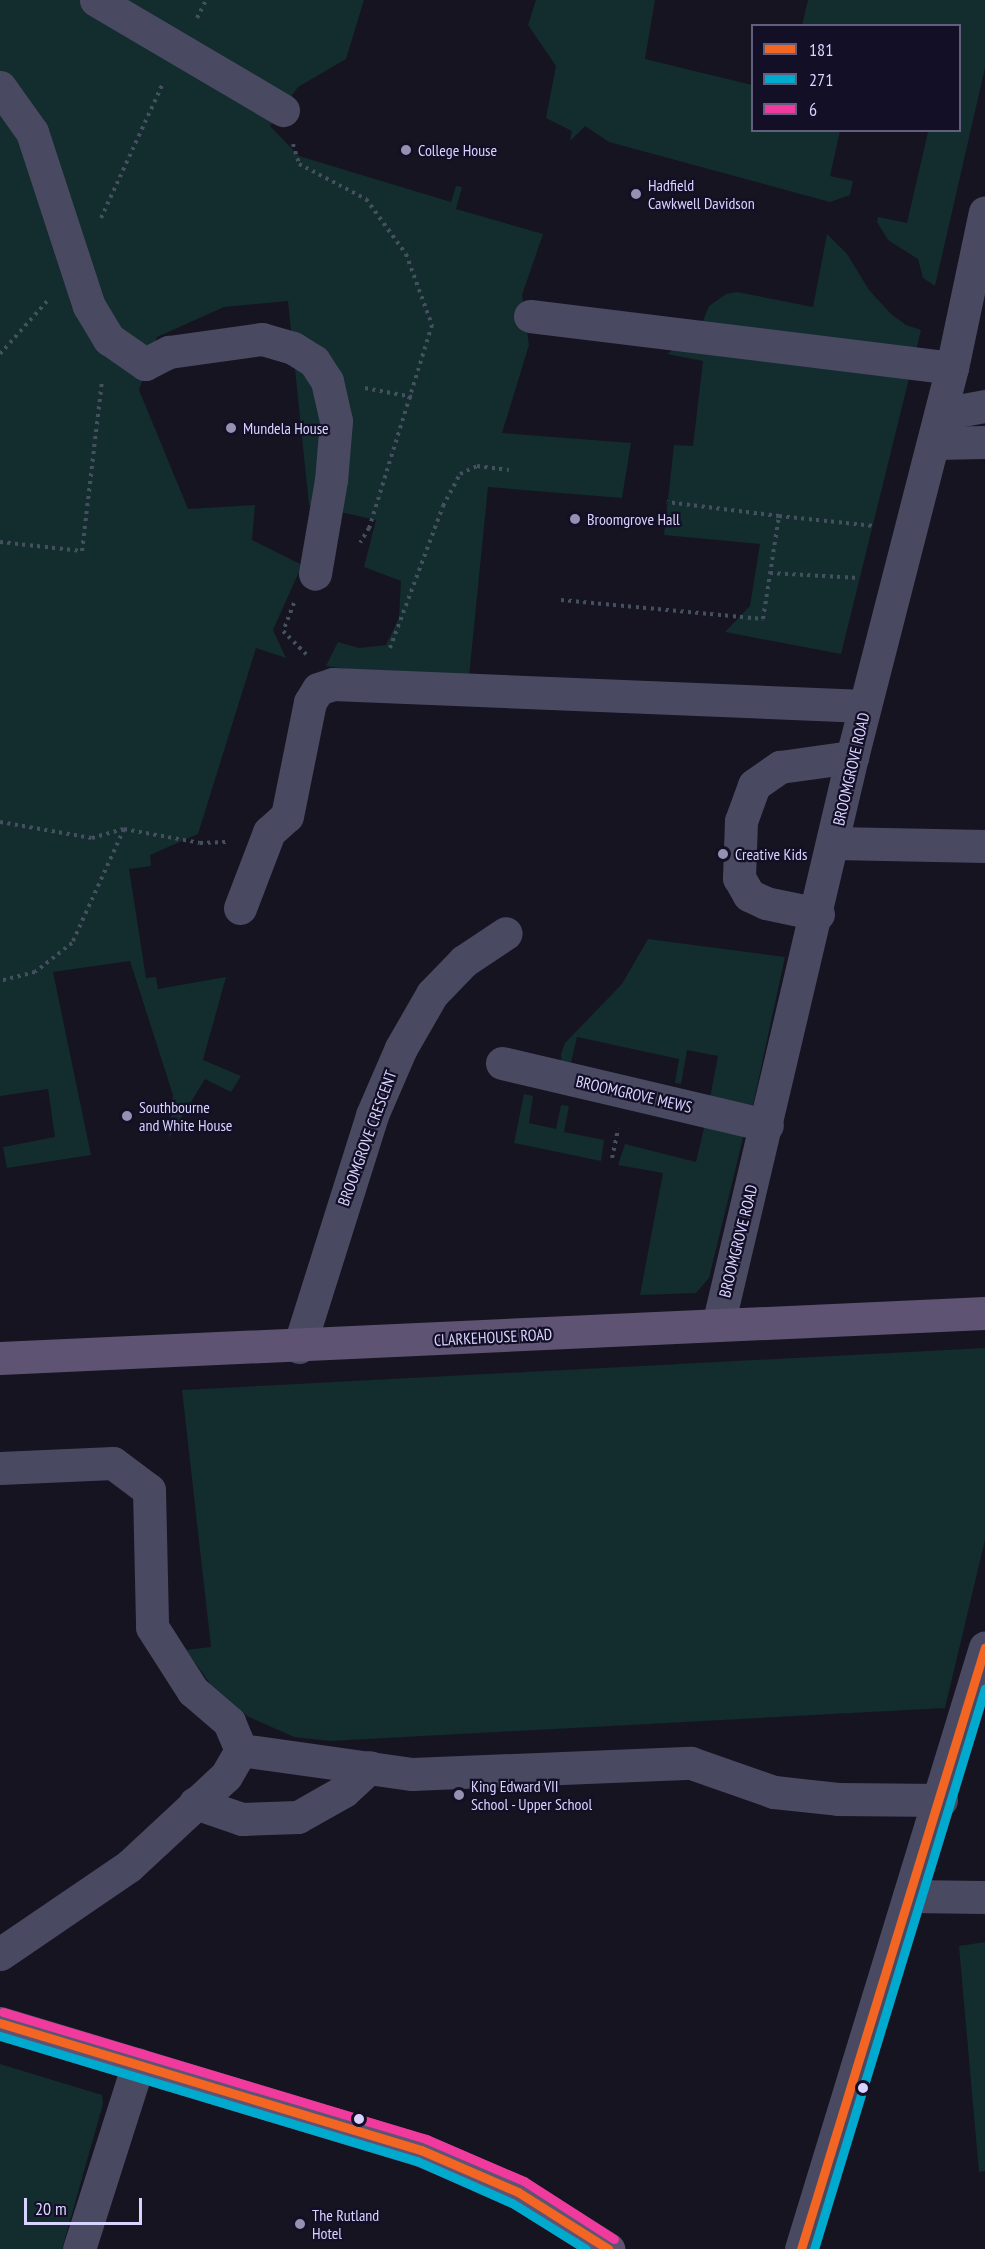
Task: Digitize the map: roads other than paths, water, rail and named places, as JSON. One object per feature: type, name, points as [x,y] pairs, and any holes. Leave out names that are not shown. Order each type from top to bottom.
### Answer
[{"type":"main road","name":"CLARKEHOUSE ROAD","points":[[0,1358],[299,1347],[985,1313]]},
{"type":"main road","points":[[0,2023],[421,2150],[518,2193],[608,2249]]},
{"type":"street","points":[[96,0],[283,110]]},
{"type":"street","points":[[0,87],[32,132],[79,269],[89,306],[109,339],[145,364],[169,352],[262,339],[293,348],[314,361],[327,381],[336,421],[331,480],[315,574]]},
{"type":"street","name":"BROOMGROVE ROAD","points":[[718,1325],[818,914],[852,757],[952,368],[985,212]]},
{"type":"street","points":[[530,316],[952,368]]},
{"type":"street","points":[[937,428],[985,406]]},
{"type":"street","points":[[937,428],[985,442]]},
{"type":"street","points":[[240,908],[268,836],[287,816],[309,702],[318,689],[333,684],[865,706]]},
{"type":"street","points":[[818,914],[766,903],[749,895],[739,878],[741,821],[754,785],[780,767],[852,757]]},
{"type":"street","points":[[834,843],[985,846]]},
{"type":"street","name":"BROOMGROVE CRESCENT","points":[[299,1347],[372,1115],[401,1048],[432,994],[464,961],[506,933]]},
{"type":"street","name":"BROOMGROVE MEWS","points":[[502,1063],[766,1125]]},
{"type":"street","points":[[0,1468],[113,1463],[149,1490],[152,1626],[193,1692],[229,1722],[241,1750]]},
{"type":"street","points":[[801,2249],[909,1896],[941,1800],[985,1647]]},
{"type":"street","points":[[241,1750],[412,1774],[691,1763],[774,1792],[838,1799],[941,1800]]},
{"type":"street","points":[[0,1953],[129,1866],[226,1776],[241,1750]]},
{"type":"street","points":[[195,1803],[242,1819],[298,1817],[344,1791],[370,1767]]},
{"type":"street","points":[[909,1896],[985,1897]]},
{"type":"street","points":[[79,2249],[138,2064]]},
{"type":"place","name":"College House","points":[[406,150]]},
{"type":"place","name":"Hadfield Cawkwell Davidson","points":[[636,194]]},
{"type":"place","name":"Mundela House","points":[[231,428]]},
{"type":"place","name":"Broomgrove Hall","points":[[575,519]]},
{"type":"place","name":"Creative Kids","points":[[723,854]]},
{"type":"place","name":"Southbourne and White House","points":[[127,1116]]},
{"type":"place","name":"King Edward VII School - Upper School","points":[[459,1795]]},
{"type":"place","name":"The Rutland Hotel","points":[[300,2224]]}]
